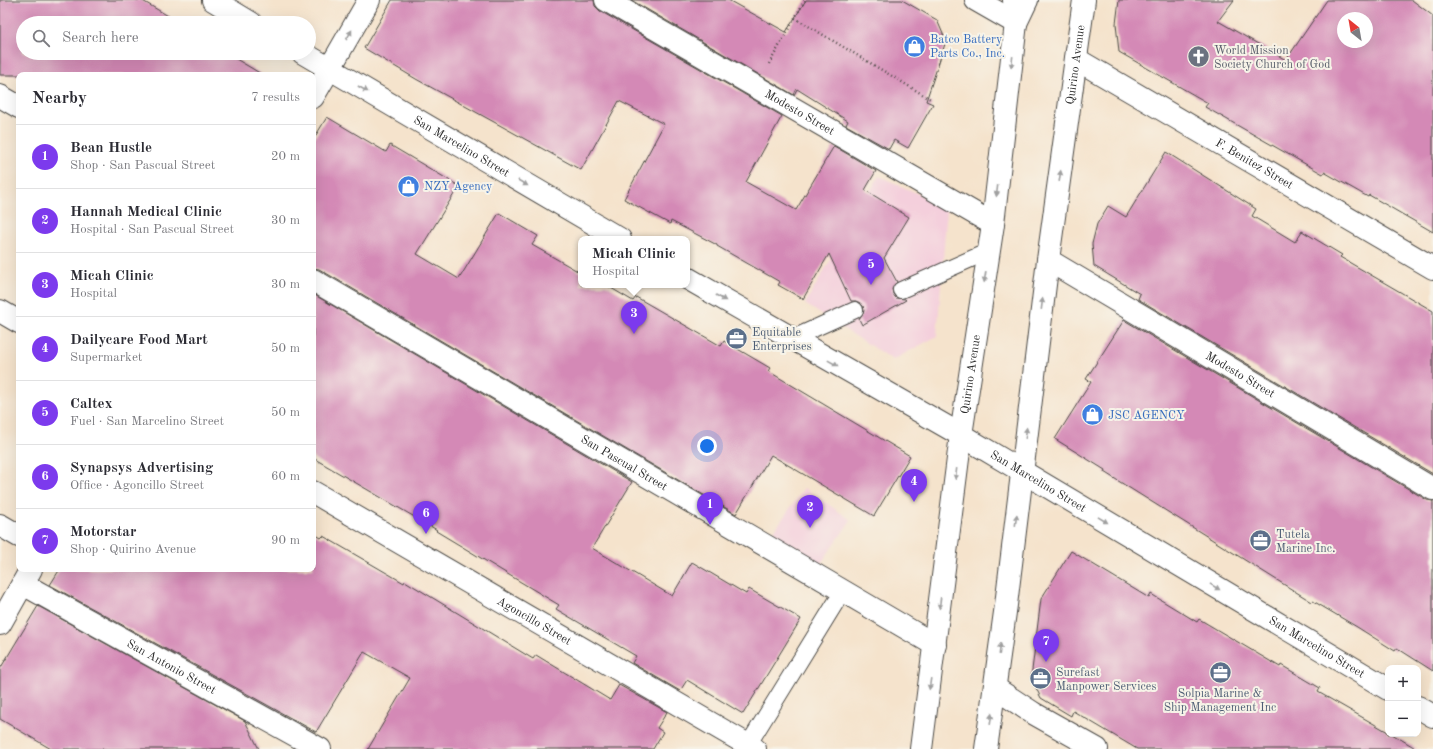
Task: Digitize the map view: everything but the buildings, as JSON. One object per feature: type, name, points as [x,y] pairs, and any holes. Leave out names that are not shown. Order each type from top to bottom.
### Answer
[{"type":"main road","points":[[212,0],[240,16]]},
{"type":"main road","points":[[316,92],[369,0]]},
{"type":"main road","name":"Modesto Street","points":[[606,0],[993,224]]},
{"type":"main road","points":[[976,0],[1016,23],[1027,0]]},
{"type":"main road","name":"Quirino Avenue","points":[[921,749],[961,435],[993,224],[1016,23],[1014,0]]},
{"type":"main road","name":"Quirino Avenue","points":[[986,749],[995,688],[1048,260],[1084,0]]},
{"type":"main road","name":"F. Benitez Street","points":[[1076,59],[1433,268]]},
{"type":"main road","name":"San Marcelino Street","points":[[316,60],[615,236]]},
{"type":"main road","points":[[0,96],[16,105]]},
{"type":"main road","name":"Modesto Street","points":[[1048,260],[1433,489]]},
{"type":"main road","name":"San Marcelino Street","points":[[690,280],[791,339],[961,435],[1385,687]]},
{"type":"main road","name":"San Pascual Street","points":[[316,282],[935,646]]},
{"type":"main road","points":[[0,311],[16,320]]},
{"type":"main road","name":"Agoncillo Street","points":[[316,494],[752,747]]},
{"type":"main road","points":[[0,525],[16,534]]},
{"type":"main road","points":[[0,624],[27,576]]},
{"type":"main road","name":"San Antonio Street","points":[[27,576],[320,749]]},
{"type":"main road","points":[[995,688],[1033,713],[1097,749]]},
{"type":"main road","points":[[1421,709],[1433,716]]},
{"type":"lane","points":[[901,290],[989,251]]},
{"type":"lane","points":[[791,339],[855,310]]},
{"type":"lane","points":[[752,747],[836,602]]},
{"type":"path","points":[[755,86],[805,0]]},
{"type":"path","points":[[795,18],[932,100]]},
{"type":"shaded area","points":[[879,176],[947,207],[937,336],[893,360],[805,304]]},
{"type":"shaded area","points":[[804,488],[851,520],[817,569],[770,537]]},
{"type":"place","name":"Batco Battery Parts Co., Inc.","points":[[915,46]]},
{"type":"place","name":"World Mission Society Church of God","points":[[1199,57]]},
{"type":"place","name":"NZY Agency","points":[[409,186]]},
{"type":"place","name":"Caltex","points":[[871,285]]},
{"type":"place","name":"Micah Clinic","points":[[634,334]]},
{"type":"place","name":"Equitable Enterprises","points":[[736,339]]},
{"type":"place","name":"JSC AGENCY","points":[[1093,415]]},
{"type":"place","name":"Dailycare Food Mart","points":[[914,502]]},
{"type":"place","name":"Bean Hustle","points":[[710,525]]},
{"type":"place","name":"Hannah Medical Clinic","points":[[810,528]]},
{"type":"place","name":"Synapsys Advertising","points":[[426,534]]},
{"type":"place","name":"Tutela Marine Inc.","points":[[1261,541]]},
{"type":"place","name":"Motorstar","points":[[1046,662]]},
{"type":"place","name":"Solpia Marine & Ship Management Inc","points":[[1220,672]]},
{"type":"place","name":"Surefast Manpower Services","points":[[1041,679]]}]
